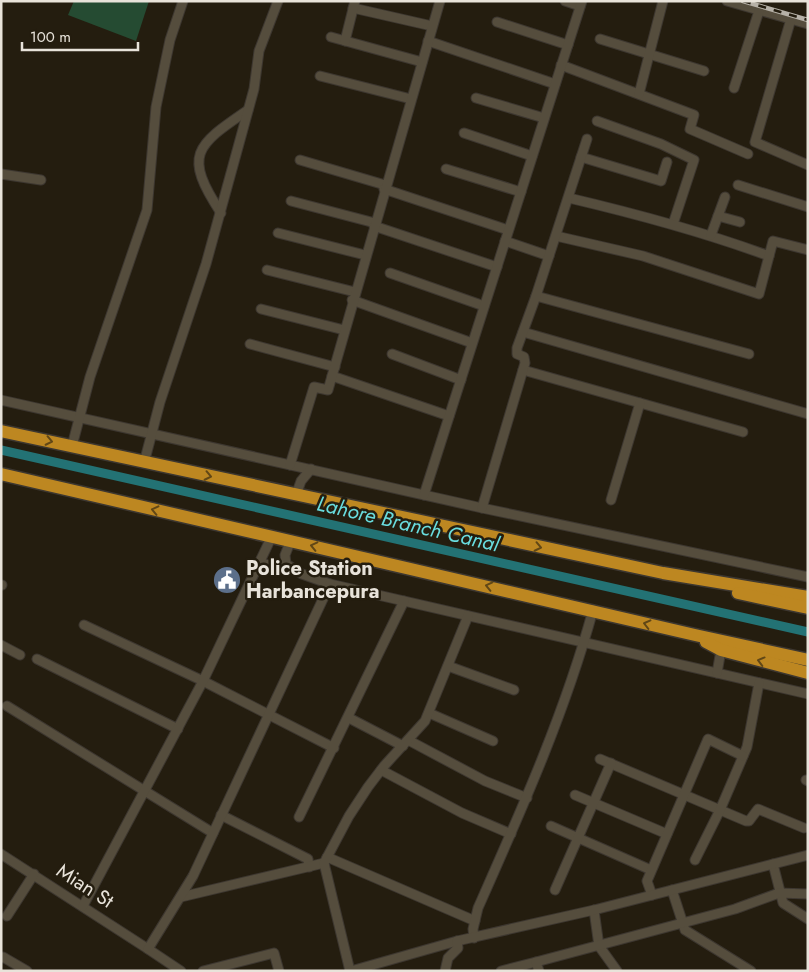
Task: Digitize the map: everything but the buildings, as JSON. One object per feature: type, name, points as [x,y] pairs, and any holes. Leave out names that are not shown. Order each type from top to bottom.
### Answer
[{"type":"highway","points":[[1,431],[296,496],[663,573],[808,597]]},
{"type":"highway","points":[[1,474],[593,610],[695,636],[808,660]]},
{"type":"highway","points":[[663,573],[749,596],[808,608]]},
{"type":"highway","points":[[695,636],[721,650],[808,674]]},
{"type":"street","points":[[72,446],[78,416],[147,210],[156,107],[170,40],[183,1]]},
{"type":"street","points":[[144,463],[151,432],[221,213],[248,110],[259,51],[278,1]]},
{"type":"street","points":[[290,465],[314,387],[328,390],[353,296],[440,1]]},
{"type":"street","points":[[424,495],[581,4],[565,1]]},
{"type":"street","points":[[639,94],[663,1]]},
{"type":"street","points":[[727,1],[808,24]]},
{"type":"street","points":[[345,41],[354,5],[432,26]]},
{"type":"street","points":[[734,88],[759,11]]},
{"type":"street","points":[[791,19],[755,142],[808,165]]},
{"type":"street","points":[[497,22],[568,45]]},
{"type":"street","points":[[331,37],[422,62]]},
{"type":"street","points":[[600,39],[704,71]]},
{"type":"street","points":[[428,42],[556,84]]},
{"type":"street","points":[[561,66],[694,115],[690,129],[748,154]]},
{"type":"street","points":[[320,76],[411,98]]},
{"type":"street","points":[[476,98],[544,118]]},
{"type":"street","points":[[221,213],[200,178],[198,158],[208,138],[248,110]]},
{"type":"street","points":[[597,121],[661,144],[694,160],[673,224]]},
{"type":"street","points":[[464,133],[532,156]]},
{"type":"street","points":[[482,508],[523,370],[524,357],[517,354],[517,348],[550,256],[587,139]]},
{"type":"street","points":[[582,157],[661,181],[667,162]]},
{"type":"street","points":[[300,160],[385,187],[508,230]]},
{"type":"street","points":[[446,169],[521,192]]},
{"type":"street","points":[[1,174],[41,180]]},
{"type":"street","points":[[738,185],[808,207]]},
{"type":"street","points":[[711,235],[726,196]]},
{"type":"street","points":[[569,198],[711,235],[769,256]]},
{"type":"street","points":[[291,201],[374,224],[497,267]]},
{"type":"street","points":[[718,216],[740,222]]},
{"type":"street","points":[[278,234],[365,255]]},
{"type":"street","points":[[556,236],[643,256],[759,294],[773,241],[808,250]]},
{"type":"street","points":[[505,241],[550,256]]},
{"type":"street","points":[[267,270],[353,296],[472,343]]},
{"type":"street","points":[[390,272],[484,306]]},
{"type":"street","points":[[536,296],[750,354]]},
{"type":"street","points":[[261,309],[344,330]]},
{"type":"street","points":[[523,332],[808,414]]},
{"type":"street","points":[[250,344],[335,367]]},
{"type":"street","points":[[392,354],[461,380]]},
{"type":"street","points":[[523,370],[743,432]]},
{"type":"street","points":[[332,376],[449,416]]},
{"type":"street","points":[[1,400],[151,432],[482,508],[808,576]]},
{"type":"street","points":[[611,500],[640,403]]},
{"type":"street","points":[[296,496],[301,481],[310,469]]},
{"type":"street","points":[[83,906],[145,793],[203,681],[272,536]]},
{"type":"street","points":[[291,540],[285,560],[286,564],[295,571]]},
{"type":"street","points":[[260,563],[295,571],[330,584],[808,694]]},
{"type":"street","points":[[148,949],[194,876],[268,713],[330,584]]},
{"type":"street","points":[[299,817],[349,718],[404,601]]},
{"type":"street","points":[[474,938],[478,908],[527,798],[584,642],[593,610]]},
{"type":"street","points":[[181,897],[310,866],[325,860],[349,816],[381,770],[425,721],[468,616]]},
{"type":"street","points":[[84,625],[203,681],[334,748]]},
{"type":"street","points":[[1,645],[20,655]]},
{"type":"street","points":[[717,673],[721,650]]},
{"type":"street","points":[[37,659],[178,729]]},
{"type":"street","points":[[448,666],[514,690]]},
{"type":"street","points":[[695,860],[720,810],[743,756],[753,720],[759,683]]},
{"type":"street","points":[[7,706],[145,793],[213,833]]},
{"type":"street","points":[[429,713],[493,741]]},
{"type":"street","points":[[349,718],[527,798]]},
{"type":"street","points":[[652,895],[647,881],[682,794],[708,739],[743,756]]},
{"type":"street","points":[[600,759],[746,821],[749,821],[758,809],[762,809],[804,828]]},
{"type":"street","points":[[556,890],[611,763]]},
{"type":"street","points":[[381,770],[462,813],[511,834]]},
{"type":"street","points":[[575,795],[667,834]]},
{"type":"street","points":[[221,815],[308,859],[310,866]]},
{"type":"street","points":[[551,826],[651,870]]},
{"type":"street","name":"Mian St","points":[[1,854],[182,971]]},
{"type":"street","points":[[325,860],[351,971],[373,968],[457,941],[594,910],[808,854]]},
{"type":"street","points":[[325,860],[475,921]]},
{"type":"street","points":[[773,864],[783,903],[808,919]]},
{"type":"street","points":[[7,916],[34,874]]},
{"type":"street","points":[[672,890],[685,930],[751,971]]},
{"type":"street","points":[[501,971],[537,966],[599,946],[735,910],[779,893],[808,894]]},
{"type":"street","points":[[594,910],[599,946],[617,971]]},
{"type":"street","points":[[445,971],[448,958],[456,952],[457,941]]},
{"type":"street","points":[[203,971],[274,953],[279,971]]},
{"type":"street","points":[[4,957],[27,971]]},
{"type":"green space","points":[[74,1],[149,1],[136,41],[68,15]]},
{"type":"waterway","name":"Lahore Branch Canal","points":[[1,450],[808,632]]},
{"type":"railway","points":[[743,1],[808,20]]},
{"type":"place","name":"Police Station Harbancepura","points":[[227,580]]}]
